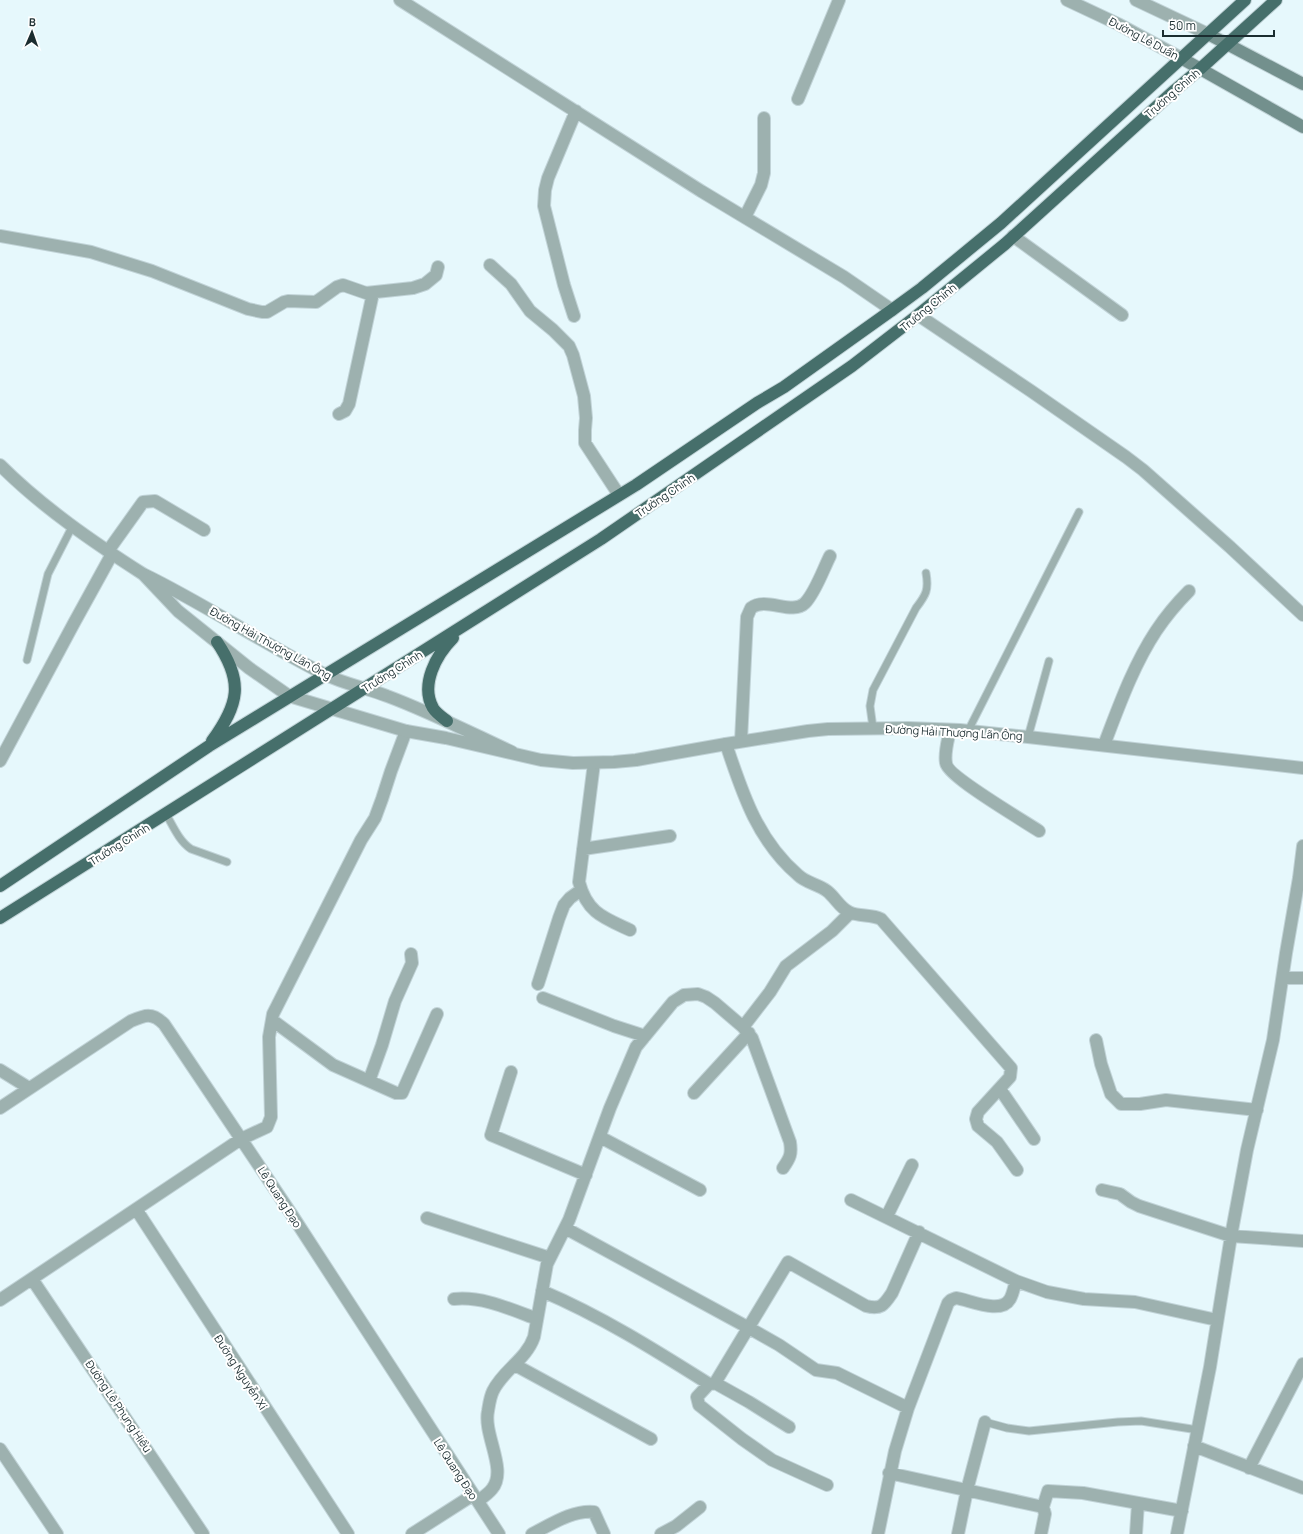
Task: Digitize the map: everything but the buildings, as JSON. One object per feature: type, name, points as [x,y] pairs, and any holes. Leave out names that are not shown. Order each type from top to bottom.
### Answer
[{"type":"highway","name":"Trường Chinh","points":[[0,886],[209,746],[619,495],[784,387],[922,288],[1000,223],[1245,0]]},
{"type":"highway","name":"Trường Chinh","points":[[0,918],[620,526],[852,366],[918,315],[1013,236],[1276,0]]},
{"type":"highway","points":[[447,721],[434,710],[430,700],[429,683],[433,665],[443,647],[468,623]]},
{"type":"highway","points":[[209,746],[228,718],[233,703],[233,670],[217,642]]},
{"type":"main road","points":[[1208,34],[1303,84]]},
{"type":"main road","name":"Đường Lê Duẩn","points":[[1181,58],[1303,127]]},
{"type":"street","points":[[400,0],[837,273],[892,310]]},
{"type":"street","points":[[798,99],[840,0]]},
{"type":"street","name":"Đường Lê Duẩn","points":[[1067,0],[1118,24],[1181,58]]},
{"type":"street","points":[[1136,0],[1208,34]]},
{"type":"street","points":[[574,316],[564,284],[544,206],[545,190],[548,178],[576,111]]},
{"type":"street","points":[[746,217],[764,173],[764,118]]},
{"type":"street","points":[[0,236],[75,248],[127,263],[262,312],[267,312],[288,301],[316,302],[342,285],[366,293],[413,288],[425,284],[436,275],[438,267]]},
{"type":"street","points":[[1013,236],[1122,315]]},
{"type":"street","points":[[490,265],[511,284],[530,311],[553,330],[568,346],[573,355],[584,396],[586,443],[619,495]]},
{"type":"street","points":[[340,414],[345,411],[349,404],[374,293]]},
{"type":"street","points":[[918,315],[1031,390],[1143,470],[1230,547],[1303,615]]},
{"type":"street","name":"Đường Hải Thượng Lãn Ông","points":[[0,464],[36,498],[110,553],[143,574],[208,608],[264,642],[326,675],[387,696],[447,721],[512,752]]},
{"type":"street","points":[[0,761],[110,553],[143,502],[155,501],[204,530]]},
{"type":"street","points":[[741,741],[748,617],[751,608],[760,604],[792,607],[804,605],[830,556]]},
{"type":"street","name":"Đường Hải Thượng Lãn Ông","points":[[143,574],[178,611],[255,673],[289,696],[406,731],[552,761],[594,763],[636,760],[741,741],[828,729],[908,728],[968,731],[1028,737],[1303,768]]},
{"type":"street","points":[[1104,745],[1128,684],[1148,645],[1169,612],[1189,591]]},
{"type":"street","points":[[950,730],[946,763],[948,769],[973,788],[1039,831]]},
{"type":"street","points":[[0,1300],[241,1138],[267,1127],[271,1117],[269,1037],[273,1014],[354,853],[374,818],[406,731]]},
{"type":"street","points":[[726,744],[742,792],[755,820],[772,847],[798,875],[825,890],[845,910],[850,913],[871,916],[881,920],[1011,1068],[1012,1073],[1010,1077],[978,1112],[976,1119],[978,1126],[997,1142],[1017,1170]]},
{"type":"street","points":[[594,763],[579,882],[581,890],[594,912],[630,930]]},
{"type":"street","points":[[583,849],[670,836]]},
{"type":"street","points":[[1177,1534],[1198,1430],[1247,1150],[1274,1040],[1303,846]]},
{"type":"street","points":[[538,984],[564,905],[570,898],[581,890]]},
{"type":"street","points":[[694,1093],[746,1030],[786,966],[832,930],[850,913]]},
{"type":"street","points":[[369,1082],[400,987],[412,963],[411,954]]},
{"type":"street","points":[[1283,978],[1303,978]]},
{"type":"street","points":[[412,1534],[492,1488],[496,1479],[497,1466],[487,1427],[487,1414],[493,1390],[502,1378],[527,1352],[531,1345],[537,1319],[544,1274],[565,1228],[632,1054],[636,1047],[674,1002],[684,995],[691,994],[702,996],[715,1003],[746,1030],[790,1142],[792,1151],[790,1158],[783,1168]]},
{"type":"street","points":[[543,998],[614,1026],[645,1036]]},
{"type":"street","points":[[272,1020],[333,1065],[396,1093],[402,1093],[437,1014]]},
{"type":"street","name":"Lê Quang Đạo","points":[[0,1108],[131,1021],[143,1016],[158,1018],[164,1024],[241,1138],[499,1534]]},
{"type":"street","points":[[1096,1040],[1101,1064],[1111,1094],[1121,1104],[1140,1104],[1166,1100],[1257,1110]]},
{"type":"street","points":[[0,1070],[29,1088]]},
{"type":"street","points":[[511,1072],[491,1135],[586,1175]]},
{"type":"street","points":[[1000,1089],[1034,1138]]},
{"type":"street","points":[[600,1137],[700,1190]]},
{"type":"street","points":[[887,1216],[912,1165]]},
{"type":"street","points":[[1102,1190],[1120,1194],[1139,1206],[1231,1236],[1303,1241]]},
{"type":"street","points":[[851,1200],[887,1216],[1016,1281],[1047,1292],[1084,1299],[1135,1302],[1217,1320]]},
{"type":"street","name":"Đường Nguyễn Xí","points":[[136,1209],[348,1534]]},
{"type":"street","points":[[427,1218],[550,1258]]},
{"type":"street","points":[[565,1228],[749,1328],[779,1345],[816,1370],[837,1373],[908,1408]]},
{"type":"street","points":[[827,1485],[772,1460],[742,1439],[699,1405],[697,1397],[712,1383],[749,1328],[788,1262],[866,1306],[874,1308],[881,1306],[892,1293],[919,1232]]},
{"type":"street","name":"Đường Lê Phụng Hiểu","points":[[32,1279],[203,1534]]},
{"type":"street","points":[[878,1534],[884,1508],[889,1473],[908,1408],[939,1324],[951,1300],[960,1299],[993,1306],[1001,1306],[1010,1299],[1016,1281]]},
{"type":"street","points":[[542,1291],[565,1301],[641,1341],[712,1383],[749,1402],[789,1428]]},
{"type":"street","points":[[454,1299],[465,1298],[485,1301],[537,1319]]},
{"type":"street","points":[[1249,1468],[1303,1364]]},
{"type":"street","points":[[514,1365],[651,1439]]},
{"type":"street","points":[[958,1534],[984,1422]]},
{"type":"street","points":[[1194,1446],[1303,1488]]},
{"type":"street","points":[[0,1449],[57,1534]]},
{"type":"street","points":[[889,1473],[1043,1507]]},
{"type":"street","points":[[1042,1534],[1046,1514],[1043,1507],[1048,1491],[1083,1493],[1182,1510]]},
{"type":"street","points":[[1136,1534],[1138,1503]]},
{"type":"street","points":[[660,1534],[676,1526],[700,1507]]},
{"type":"street","points":[[532,1534],[569,1515],[586,1511],[594,1512],[604,1534]]},
{"type":"lane","points":[[968,731],[1079,512]]},
{"type":"lane","points":[[27,660],[48,574],[73,525]]},
{"type":"lane","points":[[873,728],[870,706],[872,690],[916,608],[925,597],[928,584],[926,573]]},
{"type":"lane","points":[[1028,737],[1049,661]]},
{"type":"lane","points":[[166,814],[186,846],[227,862]]},
{"type":"lane","points":[[984,1422],[1029,1432],[1097,1424],[1141,1421],[1198,1430]]}]
